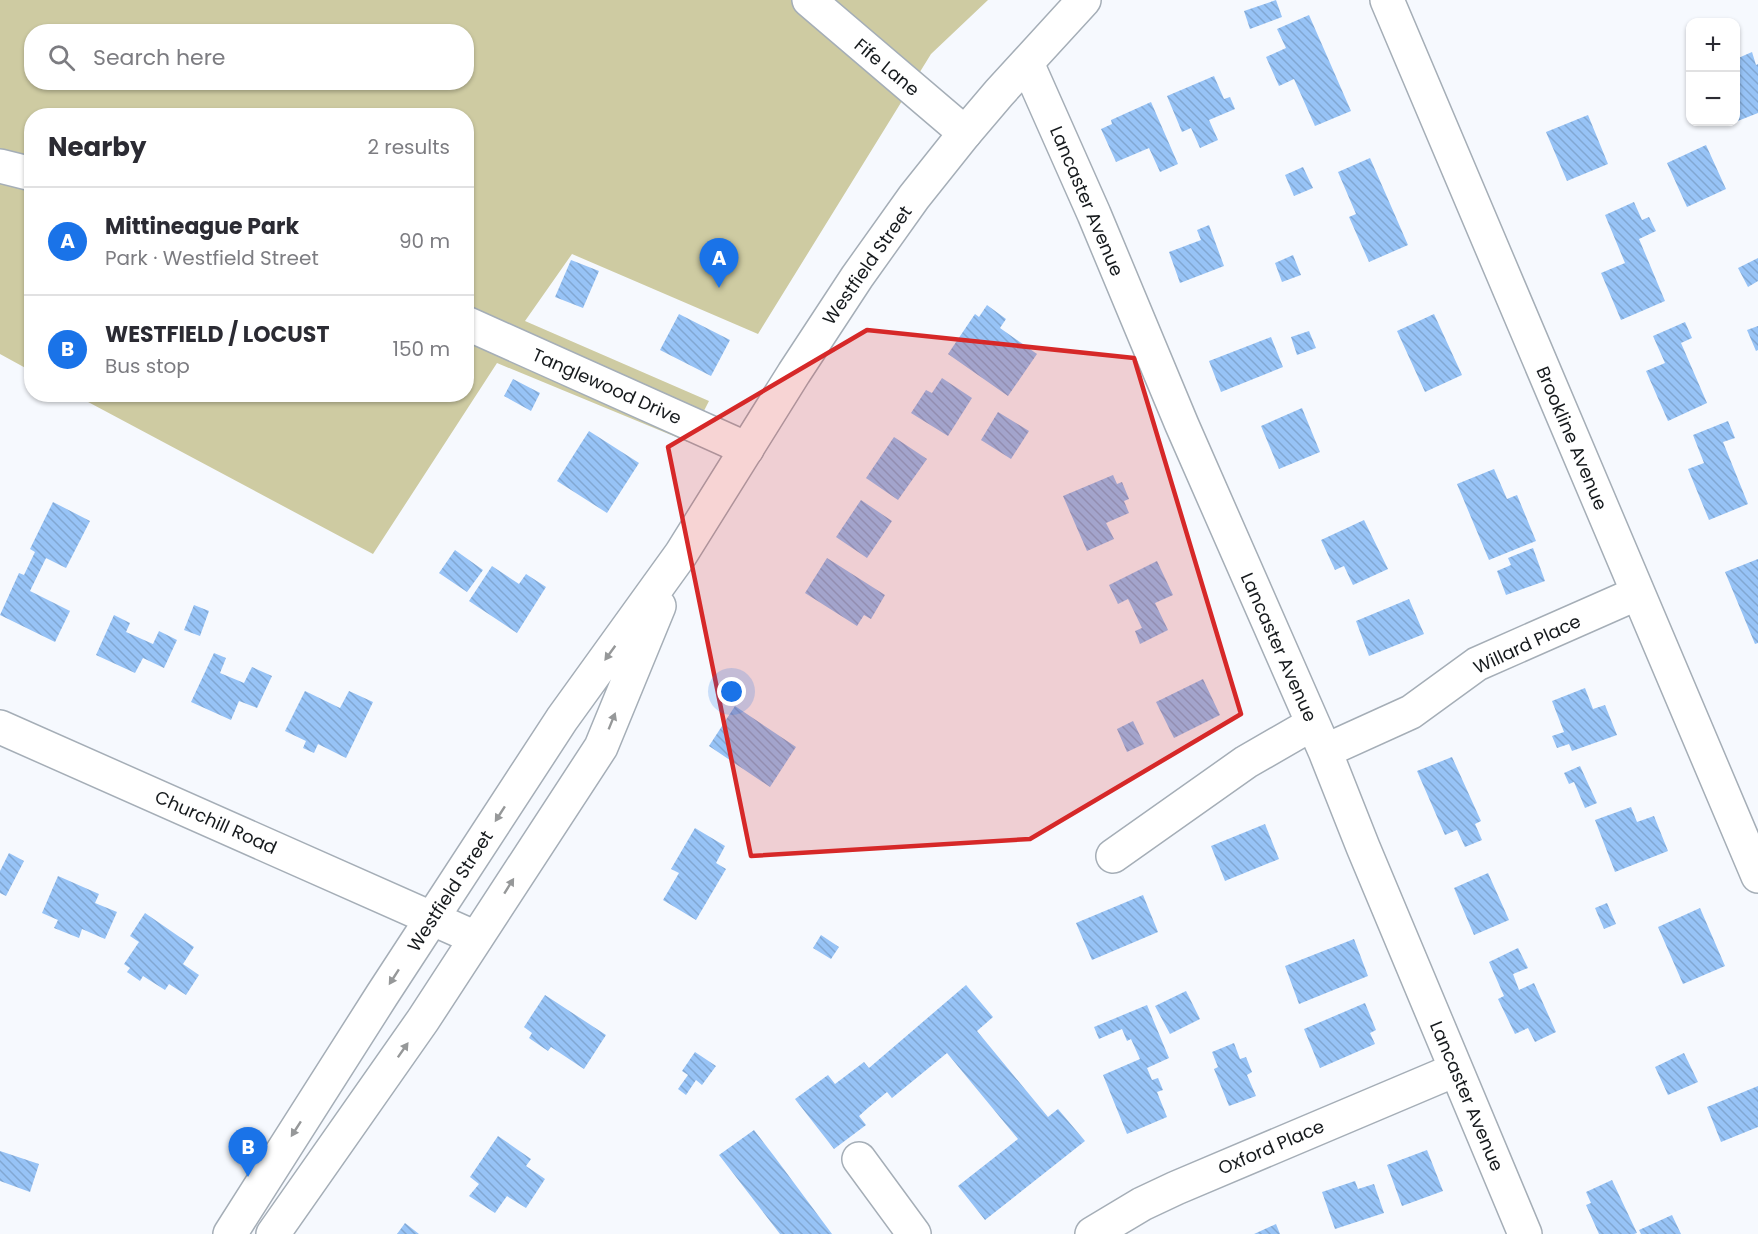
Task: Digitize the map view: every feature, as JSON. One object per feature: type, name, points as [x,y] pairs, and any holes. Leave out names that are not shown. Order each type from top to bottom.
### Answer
[{"type":"street","name":"Fife Lane","points":[[808,0],[965,133]]},
{"type":"street","name":"Westfield Street","points":[[230,1234],[562,719],[681,554],[857,277],[914,197],[965,133],[1084,0]]},
{"type":"street","name":"Brookline Avenue","points":[[1387,0],[1758,876]]},
{"type":"street","name":"Lancaster Avenue","points":[[1027,63],[1318,737],[1525,1234]]},
{"type":"street","points":[[0,166],[24,172]]},
{"type":"street","name":"Tanglewood Drive","points":[[474,327],[747,449]]},
{"type":"street","name":"Westfield Street","points":[[273,1234],[423,1020],[601,747],[681,554]]},
{"type":"street","name":"Willard Place","points":[[1113,856],[1246,762],[1318,737],[1411,712],[1477,664],[1638,593]]},
{"type":"street","name":"Churchill Road","points":[[0,727],[476,938]]},
{"type":"street","name":"Oxford Place","points":[[1092,1234],[1142,1204],[1176,1188],[1455,1070]]},
{"type":"street","points":[[860,1159],[914,1234]]},
{"type":"highlighted area","points":[[867,330],[1134,358],[1241,714],[1030,839],[751,856],[668,447]]},
{"type":"shaded area","points":[[0,0],[988,0],[931,54],[758,334],[572,254],[525,321],[709,401],[688,442],[497,363],[474,398],[474,108],[24,108],[24,367],[0,354]]},
{"type":"shaded area","points":[[88,402],[472,402],[373,554]]},
{"type":"building","points":[[1276,0],[1282,17],[1250,29],[1244,11]]},
{"type":"building","points":[[1309,15],[1351,111],[1315,126],[1294,79],[1279,86],[1266,57],[1286,48],[1277,29]]},
{"type":"building","points":[[1752,52],[1756,65],[1758,64],[1758,113],[1740,120],[1740,57]]},
{"type":"building","points":[[1214,76],[1224,99],[1230,97],[1235,109],[1209,120],[1218,140],[1200,148],[1191,128],[1182,132],[1167,96]]},
{"type":"building","points":[[1151,102],[1178,164],[1160,172],[1149,148],[1116,162],[1101,129],[1112,124],[1111,120]]},
{"type":"building","points":[[1588,115],[1608,164],[1567,181],[1546,132]]},
{"type":"building","points":[[1706,145],[1726,189],[1687,207],[1667,163]]},
{"type":"building","points":[[1370,158],[1408,245],[1369,262],[1349,217],[1356,214],[1338,172]]},
{"type":"building","points":[[1303,167],[1313,188],[1294,196],[1285,175]]},
{"type":"building","points":[[1634,202],[1642,220],[1649,217],[1656,231],[1639,239],[1665,301],[1621,320],[1601,273],[1625,263],[1605,215]]},
{"type":"building","points":[[1209,225],[1224,266],[1180,283],[1169,252],[1201,240],[1197,230]]},
{"type":"building","points":[[1293,255],[1301,275],[1282,282],[1275,263]]},
{"type":"building","points":[[1758,258],[1758,281],[1748,287],[1738,268]]},
{"type":"building","points":[[571,260],[599,271],[583,308],[555,297]]},
{"type":"building","points":[[987,305],[1006,319],[1000,328],[1037,354],[1008,396],[948,354],[975,314],[979,317]]},
{"type":"building","points":[[679,314],[730,340],[711,376],[660,350]]},
{"type":"building","points":[[1434,314],[1462,375],[1425,392],[1397,331]]},
{"type":"building","points":[[1685,322],[1692,338],[1681,343],[1707,403],[1668,421],[1646,371],[1665,363],[1653,336]]},
{"type":"building","points":[[1758,326],[1758,350],[1756,351],[1747,330]]},
{"type":"building","points":[[1309,331],[1316,348],[1297,355],[1291,337]]},
{"type":"building","points":[[1271,337],[1283,367],[1221,392],[1209,361]]},
{"type":"building","points":[[942,378],[972,398],[948,436],[911,413],[926,390],[932,393]]},
{"type":"building","points":[[513,379],[540,393],[531,411],[504,396]]},
{"type":"building","points":[[1302,408],[1320,452],[1279,469],[1261,426]]},
{"type":"building","points":[[998,412],[1029,431],[1011,459],[981,440]]},
{"type":"building","points":[[1728,421],[1735,438],[1723,442],[1748,504],[1709,520],[1688,469],[1704,463],[1693,435]]},
{"type":"building","points":[[589,431],[639,463],[607,513],[557,481]]},
{"type":"building","points":[[894,437],[927,459],[898,500],[866,478]]},
{"type":"building","points":[[1494,469],[1507,499],[1517,495],[1536,541],[1489,560],[1457,484]]},
{"type":"building","points":[[1113,475],[1117,484],[1122,482],[1129,499],[1124,501],[1129,513],[1106,523],[1114,539],[1087,551],[1063,496]]},
{"type":"building","points":[[861,500],[892,521],[867,558],[836,537]]},
{"type":"building","points":[[53,502],[90,521],[66,568],[46,558],[30,591],[70,611],[55,642],[0,615],[19,573],[24,575],[35,552],[30,549]]},
{"type":"building","points":[[1364,520],[1388,569],[1353,585],[1344,566],[1335,570],[1321,540]]},
{"type":"building","points":[[1533,548],[1545,581],[1506,595],[1497,571],[1511,565],[1508,558]]},
{"type":"building","points":[[455,550],[483,570],[467,592],[439,573]]},
{"type":"building","points":[[827,558],[885,595],[871,619],[864,615],[857,626],[805,593]]},
{"type":"building","points":[[1758,559],[1758,643],[1755,644],[1725,572]]},
{"type":"building","points":[[1157,561],[1173,595],[1155,603],[1168,630],[1140,644],[1135,631],[1142,628],[1128,599],[1118,604],[1109,585]]},
{"type":"building","points":[[492,566],[519,584],[526,574],[546,587],[517,633],[469,601]]},
{"type":"building","points":[[1409,599],[1424,634],[1369,656],[1356,621]]},
{"type":"building","points":[[194,605],[209,611],[200,636],[184,630]]},
{"type":"building","points":[[114,615],[130,623],[126,632],[153,644],[159,631],[177,640],[164,668],[143,658],[135,673],[96,655]]},
{"type":"building","points":[[214,653],[226,658],[220,673],[244,683],[252,667],[272,676],[257,708],[239,701],[231,720],[191,702]]},
{"type":"building","points":[[1203,679],[1220,715],[1174,738],[1156,702]]},
{"type":"building","points":[[1585,688],[1593,709],[1605,705],[1617,735],[1572,751],[1569,744],[1557,748],[1552,736],[1564,732],[1552,701]]},
{"type":"building","points":[[305,691],[340,708],[349,691],[373,702],[346,758],[318,744],[314,753],[303,748],[306,741],[285,731]]},
{"type":"building","points":[[735,706],[796,747],[770,787],[709,746]]},
{"type":"building","points":[[1133,721],[1144,744],[1127,752],[1117,729]]},
{"type":"building","points":[[1452,757],[1481,821],[1475,824],[1482,840],[1465,847],[1457,830],[1445,835],[1417,771]]},
{"type":"building","points":[[1580,766],[1597,803],[1585,808],[1574,782],[1569,784],[1564,773]]},
{"type":"building","points":[[1631,807],[1637,822],[1654,816],[1668,851],[1615,872],[1595,820]]},
{"type":"building","points":[[1265,824],[1279,859],[1225,881],[1211,846]]},
{"type":"building","points":[[695,828],[725,846],[716,863],[726,869],[696,920],[663,900],[679,873],[671,869]]},
{"type":"building","points":[[9,853],[24,861],[6,896],[0,893],[0,871]]},
{"type":"building","points":[[1488,873],[1509,920],[1474,935],[1454,888]]},
{"type":"building","points":[[58,876],[99,894],[95,903],[117,912],[105,939],[82,929],[79,938],[54,928],[58,920],[42,913]]},
{"type":"building","points":[[1143,895],[1158,932],[1092,960],[1076,923]]},
{"type":"building","points":[[1607,903],[1616,924],[1604,929],[1595,908]]},
{"type":"building","points":[[1700,908],[1725,966],[1683,984],[1658,927]]},
{"type":"building","points":[[145,913],[194,947],[183,964],[199,975],[186,995],[169,984],[165,990],[143,976],[140,981],[127,972],[130,968],[124,964],[139,942],[130,936]]},
{"type":"building","points":[[821,935],[839,947],[831,959],[813,948]]},
{"type":"building","points":[[1354,939],[1368,976],[1299,1004],[1285,966]]},
{"type":"building","points":[[1518,948],[1528,968],[1513,974],[1519,990],[1534,983],[1556,1032],[1535,1042],[1528,1028],[1515,1034],[1498,999],[1504,996],[1489,962]]},
{"type":"building","points":[[966,985],[993,1017],[977,1031],[1048,1117],[1058,1109],[1085,1141],[985,1220],[958,1186],[1018,1139],[947,1053],[892,1098],[887,1092],[869,1107],[859,1116],[866,1125],[834,1149],[795,1099],[828,1075],[835,1084],[864,1062],[869,1068]]},
{"type":"building","points":[[1186,991],[1200,1019],[1170,1034],[1155,1006]]},
{"type":"building","points":[[545,995],[606,1035],[584,1069],[551,1047],[548,1051],[529,1038],[532,1033],[524,1027]]},
{"type":"building","points":[[1365,1003],[1376,1030],[1370,1033],[1375,1044],[1320,1068],[1304,1029]]},
{"type":"building","points":[[1147,1005],[1169,1058],[1147,1068],[1152,1080],[1158,1078],[1163,1090],[1157,1092],[1167,1117],[1127,1134],[1103,1075],[1140,1059],[1131,1039],[1127,1041],[1122,1029],[1099,1039],[1094,1027]]},
{"type":"building","points":[[1234,1043],[1240,1059],[1246,1057],[1252,1072],[1247,1075],[1256,1096],[1229,1106],[1214,1069],[1218,1067],[1212,1052]]},
{"type":"building","points":[[695,1052],[716,1066],[702,1085],[696,1080],[686,1095],[678,1089],[688,1075],[682,1071]]},
{"type":"building","points":[[1684,1053],[1698,1082],[1668,1095],[1655,1067]]},
{"type":"building","points":[[1758,1086],[1758,1127],[1721,1142],[1707,1107]]},
{"type":"building","points":[[754,1130],[832,1234],[780,1234],[719,1155]]},
{"type":"building","points":[[498,1136],[531,1159],[526,1166],[545,1179],[526,1208],[507,1196],[495,1213],[469,1196],[479,1184],[470,1177]]},
{"type":"building","points":[[1427,1150],[1443,1191],[1402,1206],[1387,1165]]},
{"type":"building","points":[[0,1151],[39,1164],[30,1192],[0,1181]]},
{"type":"building","points":[[1612,1180],[1637,1233],[1599,1234],[1586,1205],[1591,1203],[1586,1192]]},
{"type":"building","points":[[1355,1181],[1358,1189],[1374,1184],[1384,1213],[1335,1229],[1322,1192]]},
{"type":"building","points":[[1672,1215],[1681,1234],[1641,1234],[1639,1230]]},
{"type":"building","points":[[405,1223],[419,1234],[397,1234]]},
{"type":"building","points":[[1276,1224],[1280,1234],[1254,1234]]},
{"type":"place","name":"Mittineague Park","points":[[719,288]]},
{"type":"place","name":"WESTFIELD / LOCUST","points":[[248,1177]]}]
